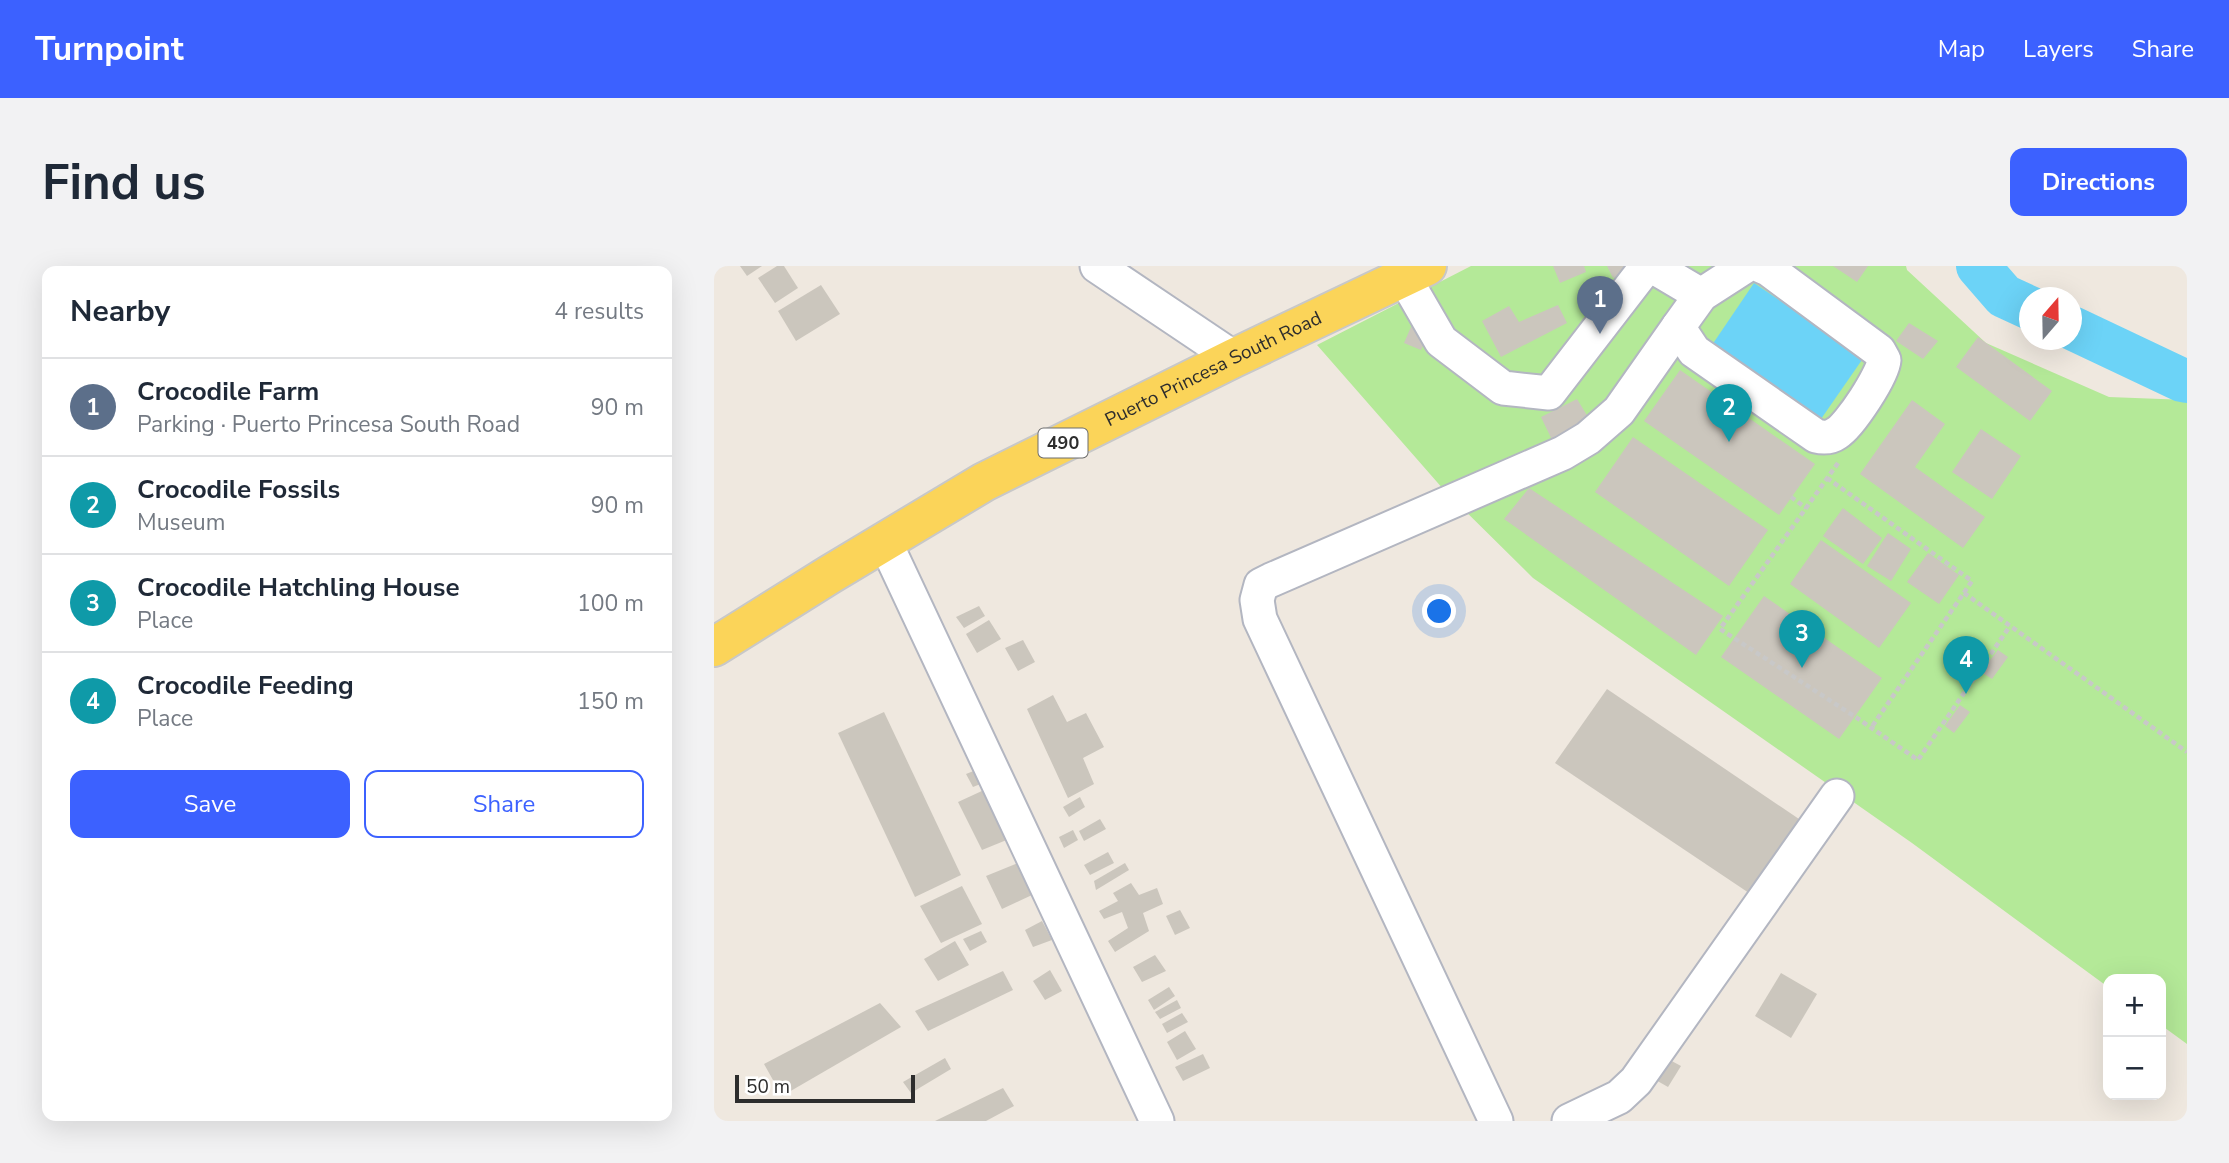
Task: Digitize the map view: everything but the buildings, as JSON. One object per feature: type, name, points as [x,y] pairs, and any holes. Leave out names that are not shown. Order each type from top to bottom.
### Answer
[{"type":"main road","name":"Puerto Princesa South Road","points":[[714,647],[984,482],[1415,272]]},
{"type":"lane","points":[[1097,266],[1234,358]]},
{"type":"lane","points":[[1415,272],[1441,341],[1503,388],[1549,393],[1649,266],[1701,295]]},
{"type":"lane","points":[[1496,1121],[1266,632],[1257,600],[1261,585],[1563,453],[1588,438],[1619,411],[1701,295],[1746,266]]},
{"type":"lane","points":[[1678,327],[1694,351],[1816,436],[1825,438],[1835,435],[1844,428],[1879,377],[1884,360],[1879,351],[1761,266]]},
{"type":"lane","points":[[885,541],[1157,1121]]},
{"type":"lane","points":[[1569,1121],[1619,1097],[1636,1081],[1837,796]]},
{"type":"path","points":[[1844,428],[1850,447],[1720,629],[1918,760],[2010,626]]},
{"type":"path","points":[[1827,478],[1972,582],[1871,728]]},
{"type":"path","points":[[1791,497],[1807,508]]},
{"type":"path","points":[[1964,593],[2187,752]]},
{"type":"green space","points":[[1471,266],[1906,266],[1907,270],[1986,343],[2109,397],[2187,400],[2187,1044],[2166,1029],[2166,974],[2103,974],[2103,983],[1912,843],[1533,578],[1444,490],[1317,345]]},
{"type":"water","points":[[1754,283],[1864,357],[1821,419],[1712,345]]},
{"type":"waterway","points":[[1978,266],[2004,296],[2019,303]]},
{"type":"waterway","points":[[2082,333],[2187,381]]},
{"type":"place","name":"Crocodile Farm","points":[[1600,334]]},
{"type":"place","name":"Crocodile Fossils","points":[[1729,442]]},
{"type":"place","name":"Crocodile Hatchling House","points":[[1802,668]]},
{"type":"place","name":"Crocodile Feeding","points":[[1966,694]]}]
